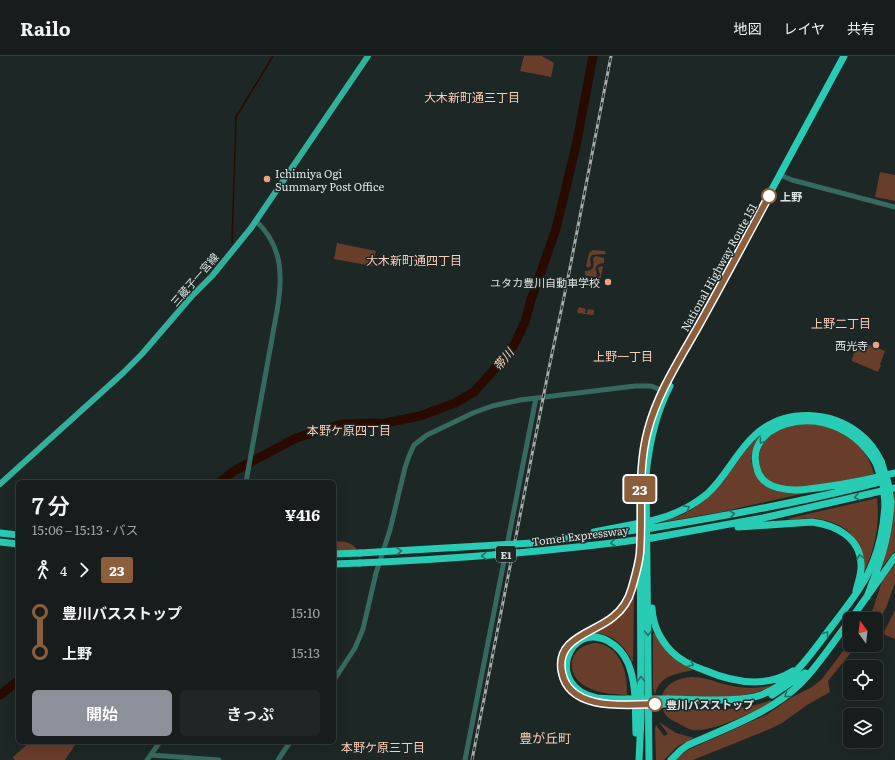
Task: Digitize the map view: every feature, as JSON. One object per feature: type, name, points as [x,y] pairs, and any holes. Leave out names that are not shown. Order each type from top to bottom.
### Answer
[{"type":"highway","name":"National Highway Route 151","points":[[638,760],[641,718],[640,489],[643,457],[648,429],[655,406],[675,376],[679,362],[844,56]]},
{"type":"highway","name":"National Highway Route 151","points":[[649,760],[646,475],[652,432],[664,391]]},
{"type":"highway","points":[[651,524],[677,513],[700,500],[721,480],[755,436],[772,423],[798,416],[814,416],[836,420],[861,434],[873,448],[879,462],[888,503],[890,519],[885,548],[867,597]]},
{"type":"highway","points":[[879,462],[852,436],[835,426],[814,421],[796,422],[773,430],[760,442],[755,456],[757,468],[763,480],[771,486],[785,490],[806,490],[855,483],[895,473]]},
{"type":"highway","points":[[651,524],[776,506],[859,488],[895,478]]},
{"type":"highway","name":"Tomei Expressway","points":[[336,564],[420,561],[532,552],[652,538],[814,508],[895,488]]},
{"type":"highway","points":[[668,702],[753,697],[762,695],[789,678],[809,657],[865,580],[880,544],[888,503]]},
{"type":"highway","points":[[694,531],[812,522],[840,530],[856,544],[860,557],[861,571],[855,595]]},
{"type":"highway","name":"Tomei Expressway","points":[[336,554],[360,554],[532,543],[651,524]]},
{"type":"highway","points":[[0,533],[16,535]]},
{"type":"highway","points":[[0,542],[16,544]]},
{"type":"highway","points":[[640,554],[633,584],[627,600],[612,618],[572,642],[564,654],[561,667],[564,680],[577,695],[595,703],[668,702],[724,704],[751,702],[780,691],[814,667]]},
{"type":"highway","points":[[857,612],[895,557]]},
{"type":"highway","points":[[648,590],[654,622],[662,640],[677,656],[699,668],[732,680],[756,682],[784,676],[802,665]]},
{"type":"highway","points":[[671,760],[688,745],[773,705],[801,683],[843,630]]},
{"type":"highway","points":[[628,702],[598,698],[584,692],[573,684],[567,672],[566,664],[572,648],[578,642],[587,638],[600,638],[616,647],[626,658],[633,681],[638,760]]},
{"type":"main road","name":"三蔵子一宮線","points":[[0,484],[124,373],[191,297],[212,276],[256,221],[368,56]]},
{"type":"street","points":[[780,175],[792,180],[895,207]]},
{"type":"street","points":[[247,480],[281,283],[280,268],[276,250],[262,226],[256,221]]},
{"type":"street","points":[[336,677],[355,648],[363,629],[376,573],[390,530],[405,468],[414,445],[427,435],[482,409],[510,402],[635,386],[651,386],[664,391]]},
{"type":"street","points":[[466,760],[536,398]]},
{"type":"street","points":[[149,758],[159,744]]},
{"type":"street","points":[[278,760],[289,744]]},
{"type":"street","points":[[149,758],[219,760]]},
{"type":"shaded area","points":[[524,56],[542,56],[554,63],[551,77],[520,71]]},
{"type":"shaded area","points":[[880,172],[895,175],[895,201],[875,197]]},
{"type":"shaded area","points":[[337,243],[376,251],[372,266],[334,259]]},
{"type":"shaded area","points":[[593,250],[605,251],[606,254],[592,255],[590,258],[591,266],[588,268],[586,266],[589,253]]},
{"type":"shaded area","points":[[596,256],[604,258],[604,263],[596,266],[596,277],[586,276],[585,271],[592,269],[594,265],[593,258]]},
{"type":"shaded area","points":[[601,266],[603,267],[599,285],[584,283],[584,278],[595,280],[598,278],[600,275],[598,268]]},
{"type":"shaded area","points":[[579,307],[586,309],[585,313],[587,313],[588,309],[594,310],[594,314],[578,313],[577,311]]},
{"type":"shaded area","points":[[859,341],[885,351],[878,372],[852,361]]},
{"type":"shaded area","points":[[808,423],[831,428],[841,432],[858,444],[870,462],[874,474],[814,486],[790,487],[780,486],[771,482],[764,476],[760,469],[759,461],[763,445],[768,437],[783,428]]},
{"type":"shaded area","points":[[766,430],[753,451],[752,462],[755,473],[765,486],[778,492],[810,492],[721,512],[663,522],[686,513],[707,498],[724,479],[750,445]]},
{"type":"shaded area","points":[[895,493],[895,551],[878,572],[891,495]]},
{"type":"shaded area","points":[[877,498],[878,518],[876,537],[871,556],[863,574],[858,549],[852,535],[848,531],[829,521],[810,518],[792,520],[786,519]]},
{"type":"shaded area","points":[[336,541],[353,545],[358,551],[336,551]]},
{"type":"shaded area","points":[[895,564],[895,583],[886,608],[883,613],[871,612],[873,609],[882,581]]},
{"type":"shaded area","points":[[633,595],[632,661],[625,649],[616,640],[597,633],[590,633],[609,622],[620,613]]},
{"type":"shaded area","points":[[895,610],[895,639],[885,635],[884,632]]},
{"type":"shaded area","points":[[653,634],[655,634],[666,651],[693,670],[675,674],[665,679],[660,683],[655,695],[653,688]]},
{"type":"shaded area","points":[[596,643],[605,645],[612,649],[617,655],[626,678],[627,695],[596,691],[579,682],[574,675],[572,661],[579,649]]},
{"type":"shaded area","points":[[843,651],[851,652],[845,660],[843,660],[843,662],[828,681],[830,692],[807,705],[782,723],[693,760],[674,760],[688,750],[768,714],[792,697],[812,687],[822,679]]},
{"type":"shaded area","points":[[692,677],[703,678],[726,685],[739,687],[753,688],[773,686],[760,691],[732,697],[662,697],[666,688],[673,682]]},
{"type":"shaded area","points":[[771,700],[771,702],[755,711],[733,721],[701,730],[693,730],[684,727],[668,718],[663,710],[731,709]]},
{"type":"shaded area","points":[[659,722],[676,733],[694,738],[678,746],[664,760],[656,760],[656,725],[664,736],[668,734]]},
{"type":"shaded area","points":[[28,744],[76,744],[65,760],[15,760],[13,757]]},
{"type":"waterway","points":[[232,243],[236,117],[273,56]]},
{"type":"waterway","name":"帯川","points":[[223,480],[234,471],[296,438],[342,424],[385,423],[420,416],[455,403],[474,392],[492,372],[514,345],[525,322],[531,300],[556,229],[576,146],[593,56]]},
{"type":"waterway","name":"帯川","points":[[0,695],[16,683]]},
{"type":"railway","points":[[472,760],[611,56]]},
{"type":"bus line","name":"23","points":[[655,704],[600,704],[577,695],[564,680],[561,667],[562,658],[568,645],[575,639],[599,626],[618,613],[630,594],[640,554],[640,489],[642,464],[648,429],[655,406],[665,385],[769,196]]},
{"type":"place","name":"Ichimiya Ogi Summary Post Office","points":[[267,179]]},
{"type":"place","name":"上野","points":[[769,196]]},
{"type":"place","name":"ユタカ豊川自動車学校","points":[[608,282]]},
{"type":"place","name":"西光寺","points":[[876,345]]},
{"type":"place","name":"豊川バスストップ","points":[[655,704]]},
{"type":"district","name":"大木新町通三丁目","points":[[472,97]]},
{"type":"district","name":"大木新町通四丁目","points":[[414,260]]},
{"type":"district","name":"上野二丁目","points":[[841,323]]},
{"type":"district","name":"上野一丁目","points":[[623,356]]},
{"type":"district","name":"本野ケ原四丁目","points":[[349,430]]},
{"type":"district","name":"豊が丘町","points":[[545,737]]},
{"type":"district","name":"本野ケ原三丁目","points":[[383,747]]}]
